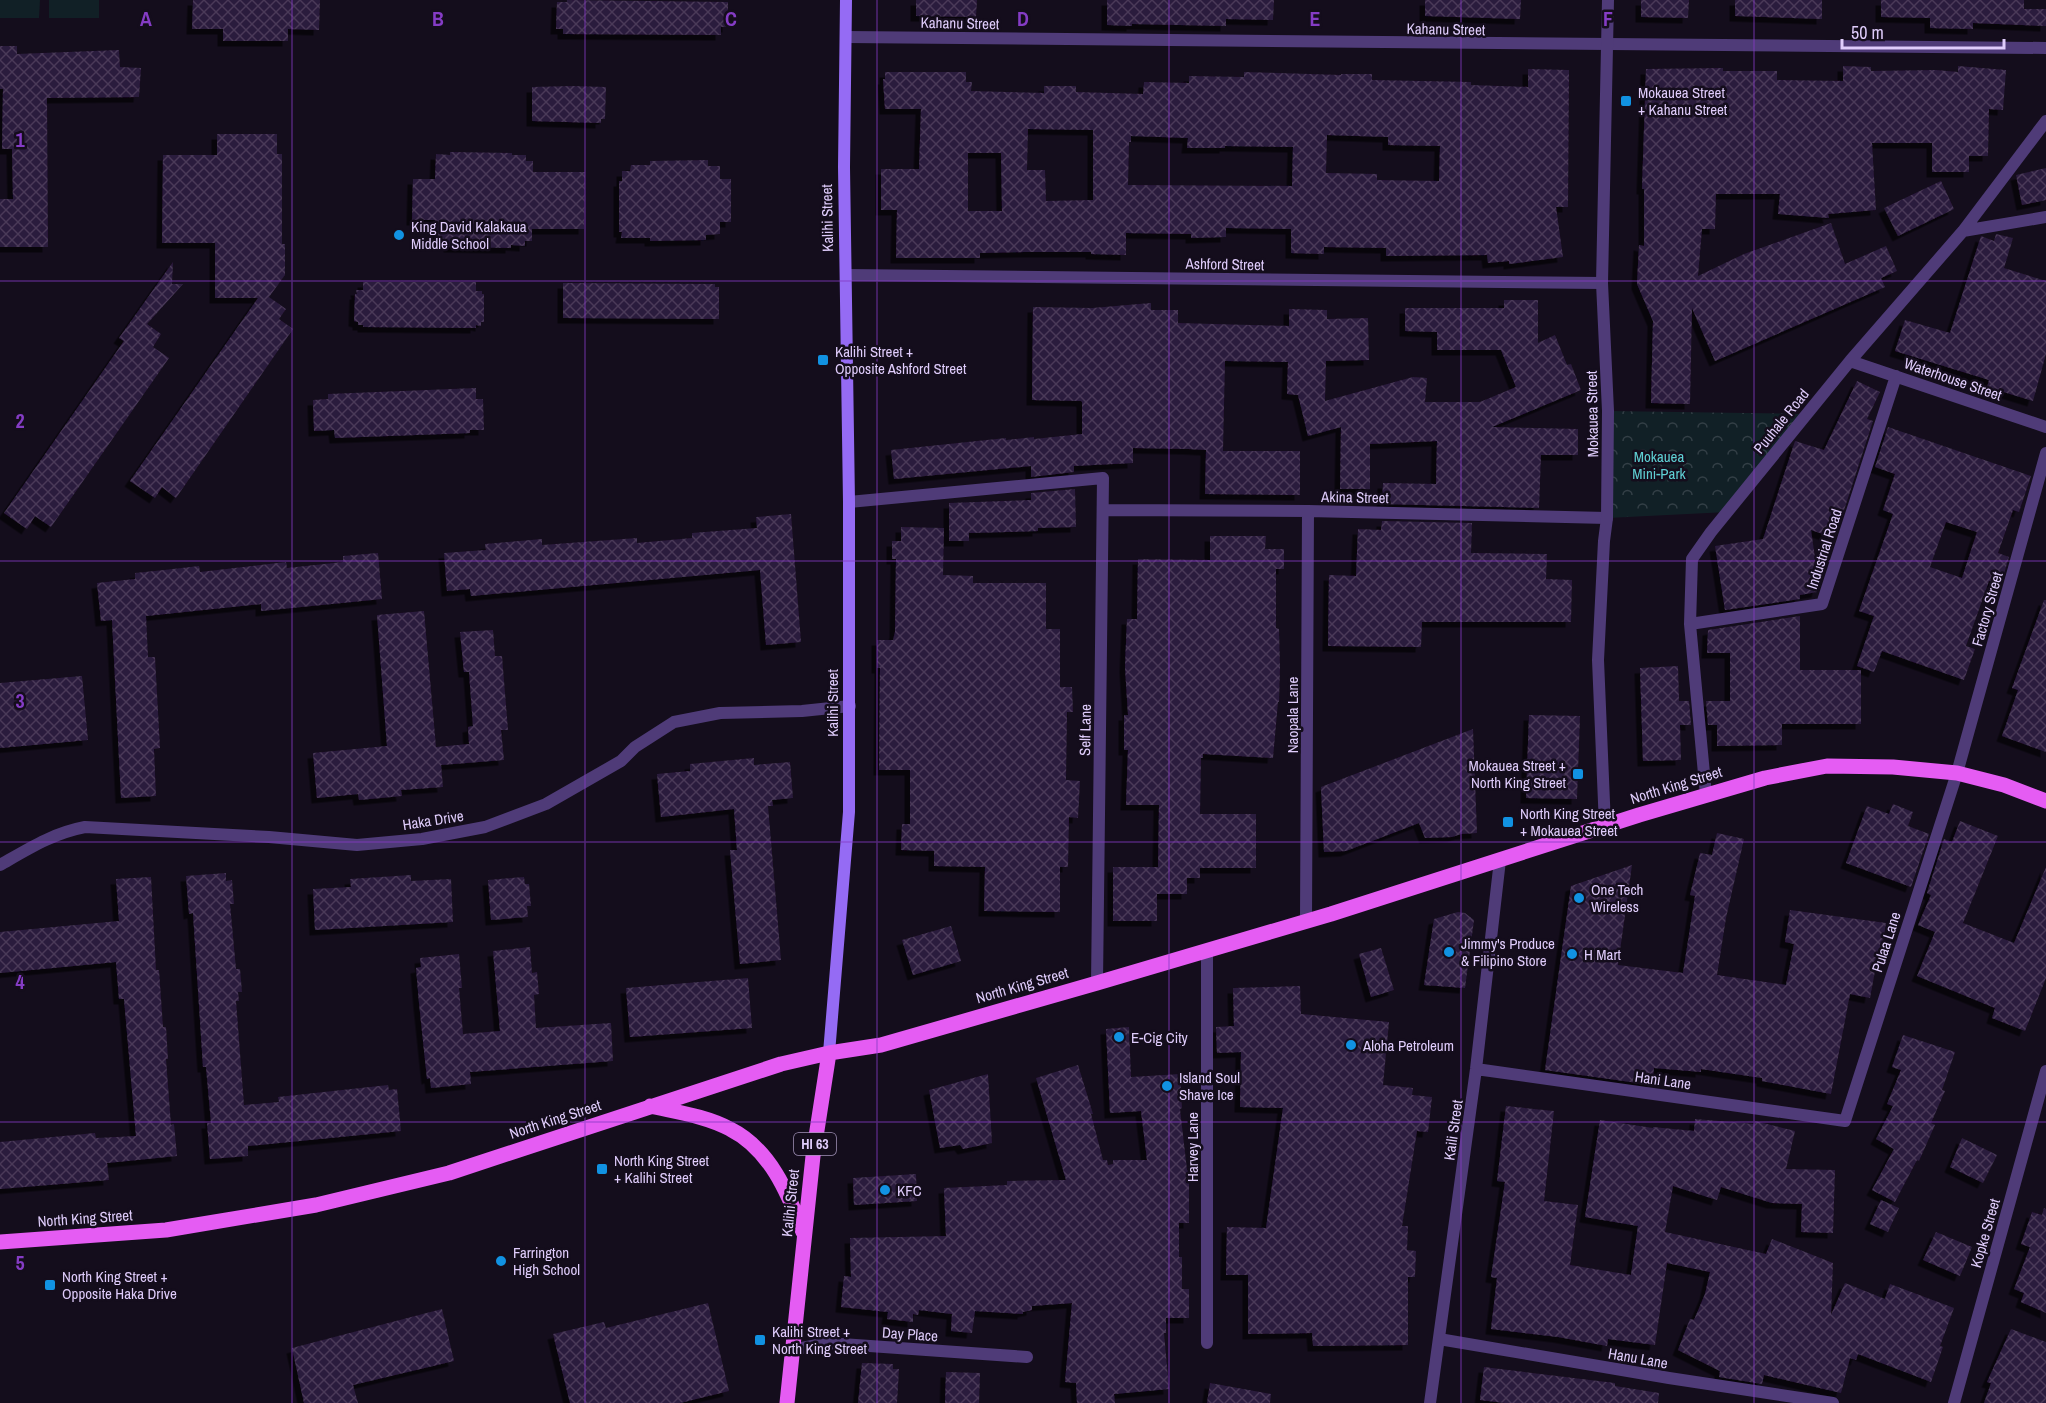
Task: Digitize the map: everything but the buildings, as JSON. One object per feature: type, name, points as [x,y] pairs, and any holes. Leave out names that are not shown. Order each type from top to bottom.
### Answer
[{"type":"main road","name":"Kalihi Street","points":[[787,1403],[813,1156],[829,1053],[849,812],[849,502],[844,167],[846,0]]},
{"type":"main road","name":"North King Street","points":[[0,1242],[166,1230],[316,1205],[449,1173],[781,1064],[829,1053],[881,1045],[1096,983],[1331,914],[1605,826],[1765,778],[1827,766],[1893,767],[1957,773],[2004,785],[2046,801]]},
{"type":"main road","points":[[650,1106],[713,1122],[748,1139],[764,1155],[776,1175],[792,1204],[805,1236]]},
{"type":"street","name":"Mokauea Street","points":[[1605,826],[1598,660],[1607,519],[1608,411],[1602,283],[1608,0]]},
{"type":"street","name":"Kahanu Street","points":[[846,37],[2046,48]]},
{"type":"street","name":"Puuhale Road","points":[[1706,795],[1690,624],[1692,559],[1711,532],[1850,361],[1963,231],[2046,121]]},
{"type":"street","points":[[1963,231],[2046,217]]},
{"type":"street","name":"Ashford Street","points":[[847,275],[1602,283]]},
{"type":"street","name":"Waterhouse Street","points":[[1850,361],[2046,427]]},
{"type":"street","name":"Industrial Road","points":[[1690,624],[1822,604],[1896,376]]},
{"type":"street","name":"Factory Street","points":[[1957,773],[2046,453]]},
{"type":"street","name":"Self Lane","points":[[849,502],[1103,478],[1096,983]]},
{"type":"street","name":"Akina Street","points":[[1103,510],[1308,511],[1607,519]]},
{"type":"street","name":"Naopala Lane","points":[[1306,920],[1308,511]]},
{"type":"street","name":"Haka Drive","points":[[0,865],[45,839],[64,831],[85,827],[269,837],[357,845],[422,839],[485,827],[546,804],[621,761],[635,747],[674,722],[720,713],[802,711],[850,706]]},
{"type":"street","name":"Pulaa Lane","points":[[1845,1121],[1957,773]]},
{"type":"street","name":"Kaili Street","points":[[1430,1403],[1476,1069],[1500,860]]},
{"type":"street","name":"Harvey Lane","points":[[1207,950],[1207,1343]]},
{"type":"street","name":"Hani Lane","points":[[1476,1069],[1845,1121]]},
{"type":"street","name":"Kopke Street","points":[[1954,1403],[2046,1071]]},
{"type":"street","name":"Hanu Lane","points":[[1439,1339],[1833,1403]]},
{"type":"street","name":"Day Place","points":[[792,1350],[827,1343],[1027,1357]]},
{"type":"green space","points":[[0,0],[40,0],[39,18],[0,18]]},
{"type":"green space","points":[[49,0],[99,0],[99,18],[49,18]]},
{"type":"green space","name":"Mokauea Mini-Park","points":[[1608,411],[1807,414],[1727,512],[1607,518]]},
{"type":"place","name":"Mokauea Street + Kahanu Street","points":[[1626,101]]},
{"type":"place","name":"King David Kalakaua Middle School","points":[[399,235]]},
{"type":"place","name":"Kalihi Street + Opposite Ashford Street","points":[[823,360]]},
{"type":"place","name":"Mokauea Street + North King Street","points":[[1578,774]]},
{"type":"place","name":"North King Street + Mokauea Street","points":[[1508,822]]},
{"type":"place","name":"One Tech Wireless","points":[[1579,898]]},
{"type":"place","name":"Jimmy's Produce & Filipino Store","points":[[1449,952]]},
{"type":"place","name":"H Mart","points":[[1572,954]]},
{"type":"place","name":"E-Cig City","points":[[1119,1037]]},
{"type":"place","name":"Aloha Petroleum","points":[[1351,1045]]},
{"type":"place","name":"Island Soul Shave Ice","points":[[1167,1086]]},
{"type":"place","name":"North King Street + Kalihi Street","points":[[602,1169]]},
{"type":"place","name":"KFC","points":[[885,1190]]},
{"type":"place","name":"Farrington High School","points":[[501,1261]]},
{"type":"place","name":"North King Street + Opposite Haka Drive","points":[[50,1285]]},
{"type":"place","name":"Kalihi Street + North King Street","points":[[760,1340]]}]
